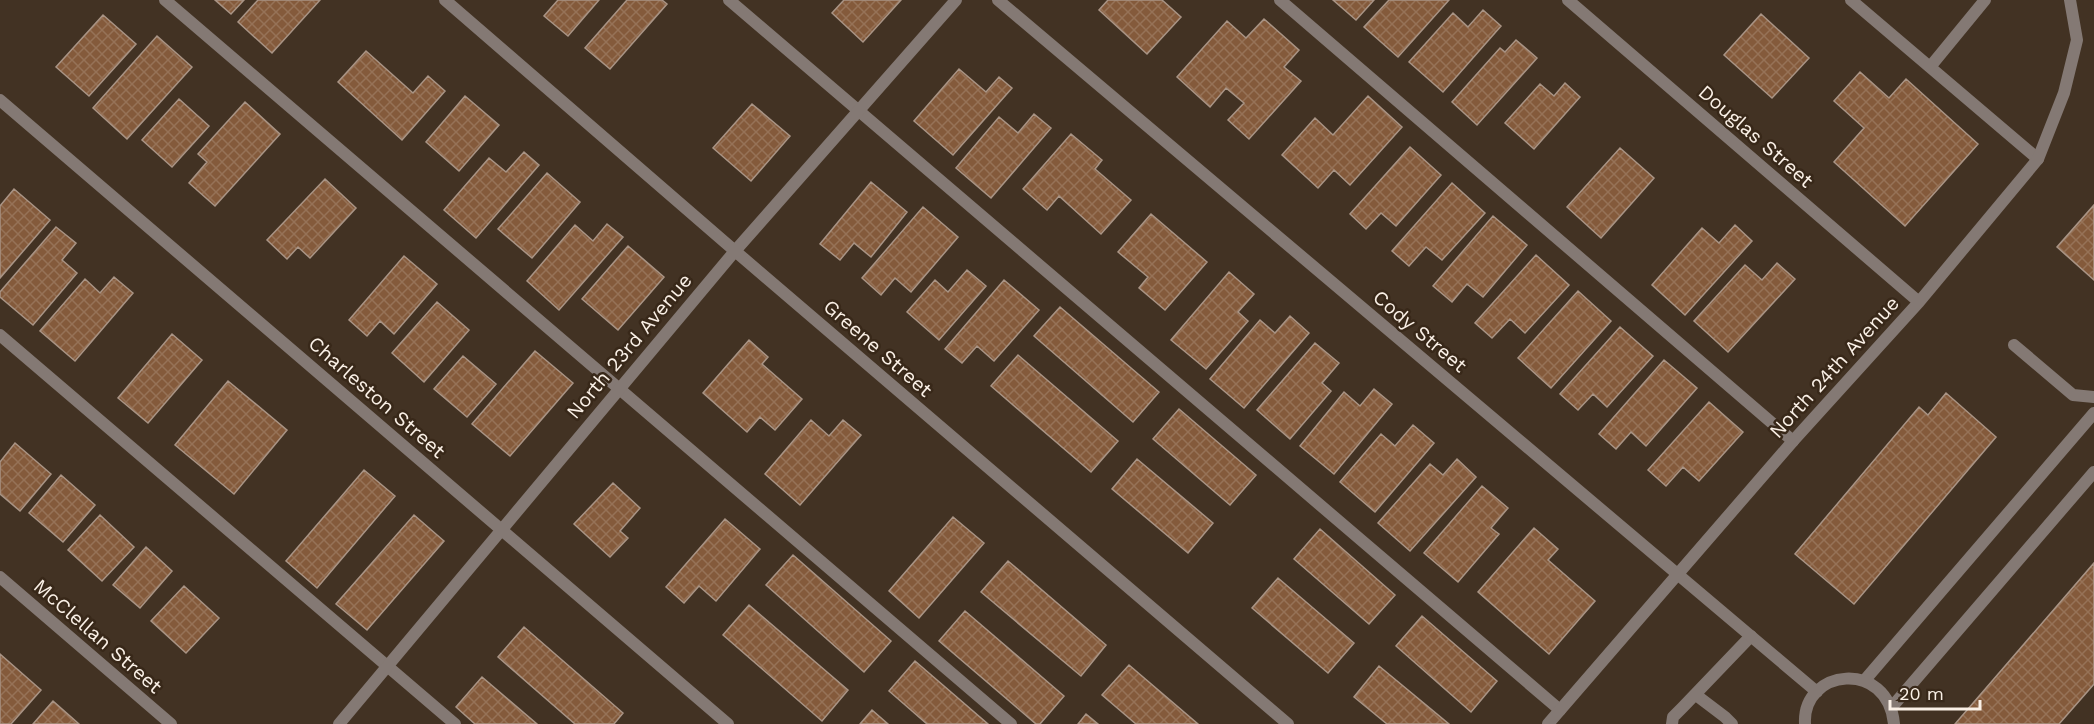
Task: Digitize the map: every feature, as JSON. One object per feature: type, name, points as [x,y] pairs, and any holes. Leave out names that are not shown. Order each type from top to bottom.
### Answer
[{"type":"street","points":[[165,0],[1011,724]]},
{"type":"street","name":"Greene Street","points":[[445,0],[1288,724]]},
{"type":"street","points":[[729,0],[1560,710]]},
{"type":"street","name":"North 23rd Avenue","points":[[339,724],[735,251],[956,0]]},
{"type":"street","name":"Cody Street","points":[[998,0],[1817,692]]},
{"type":"street","points":[[1280,0],[1792,441]]},
{"type":"street","name":"Douglas Street","points":[[1568,0],[1919,302]]},
{"type":"street","points":[[1851,0],[2038,159]]},
{"type":"street","points":[[1930,67],[1985,0]]},
{"type":"street","name":"North 24th Avenue","points":[[1548,724],[1792,441],[1919,302],[2038,159],[2064,93],[2077,40],[2070,0]]},
{"type":"street","name":"Charleston Street","points":[[0,100],[728,724]]},
{"type":"street","points":[[0,335],[455,724]]},
{"type":"street","points":[[2014,345],[2073,395],[2094,397]]},
{"type":"street","points":[[1864,681],[2094,413]]},
{"type":"street","points":[[1891,708],[2094,472]]},
{"type":"street","name":"McClellan Street","points":[[0,577],[171,724]]},
{"type":"street","points":[[1672,724],[1673,717],[1751,636]]},
{"type":"street","points":[[1805,724],[1808,704],[1817,692],[1830,682],[1847,678],[1864,681],[1876,687],[1885,696],[1891,708],[1893,724]]},
{"type":"street","points":[[1696,695],[1732,724]]},
{"type":"building","points":[[215,0],[244,0],[231,14]]},
{"type":"building","points":[[258,0],[320,0],[272,53],[238,22]]},
{"type":"building","points":[[558,0],[599,0],[568,36],[544,16]]},
{"type":"building","points":[[627,0],[662,0],[667,4],[610,69],[585,48]]},
{"type":"building","points":[[844,0],[901,0],[863,42],[832,13]]},
{"type":"building","points":[[1108,0],[1162,0],[1181,17],[1147,54],[1099,10]]},
{"type":"building","points":[[1333,0],[1374,0],[1356,20]]},
{"type":"building","points":[[1389,0],[1449,0],[1398,57],[1364,27]]},
{"type":"building","points":[[1483,10],[1501,26],[1443,92],[1409,62],[1453,13],[1468,27]]},
{"type":"building","points":[[1761,14],[1809,58],[1772,98],[1724,55]]},
{"type":"building","points":[[103,15],[136,44],[89,96],[56,67]]},
{"type":"building","points":[[1264,19],[1299,50],[1284,67],[1301,81],[1249,139],[1228,120],[1244,103],[1226,88],[1210,107],[1177,77],[1227,21],[1246,38]]},
{"type":"building","points":[[157,36],[192,67],[127,139],[93,108]]},
{"type":"building","points":[[1516,40],[1537,58],[1477,125],[1452,102],[1500,48],[1505,52]]},
{"type":"building","points":[[366,51],[413,93],[428,76],[445,91],[402,140],[338,82]]},
{"type":"building","points":[[959,69],[986,92],[999,77],[1012,88],[953,155],[914,121]]},
{"type":"building","points":[[1860,72],[1889,98],[1906,79],[1978,144],[1905,226],[1834,162],[1864,128],[1834,101]]},
{"type":"building","points":[[1565,83],[1580,97],[1534,149],[1505,123],[1540,84],[1554,96]]},
{"type":"building","points":[[465,96],[499,125],[459,171],[426,142]]},
{"type":"building","points":[[1368,96],[1402,127],[1350,185],[1334,170],[1318,188],[1282,155],[1315,118],[1333,135]]},
{"type":"building","points":[[179,99],[209,126],[172,167],[142,140]]},
{"type":"building","points":[[245,102],[280,134],[215,206],[189,183],[207,162],[198,154]]},
{"type":"building","points":[[752,104],[790,136],[751,181],[713,148]]},
{"type":"building","points":[[1034,114],[1051,128],[991,198],[956,168],[999,117],[1018,133]]},
{"type":"building","points":[[1071,134],[1102,160],[1095,169],[1131,200],[1101,234],[1059,196],[1047,210],[1023,189]]},
{"type":"building","points":[[1410,147],[1441,175],[1396,226],[1381,213],[1366,229],[1350,214]]},
{"type":"building","points":[[1620,148],[1654,178],[1601,238],[1567,207]]},
{"type":"building","points":[[524,152],[539,165],[476,238],[444,210],[489,158],[506,172]]},
{"type":"building","points":[[547,173],[580,202],[532,258],[498,229]]},
{"type":"building","points":[[325,179],[356,208],[310,258],[298,247],[287,259],[267,240]]},
{"type":"building","points":[[871,182],[907,212],[871,257],[854,243],[840,260],[820,244]]},
{"type":"building","points":[[1452,183],[1485,213],[1442,260],[1426,247],[1409,266],[1392,251]]},
{"type":"building","points":[[14,189],[50,220],[0,278],[0,206]]},
{"type":"building","points":[[2094,205],[2094,280],[2057,247]]},
{"type":"building","points":[[923,207],[958,237],[911,292],[895,278],[881,295],[862,278]]},
{"type":"building","points":[[1151,214],[1207,262],[1165,310],[1139,288],[1148,277],[1118,252]]},
{"type":"building","points":[[1493,216],[1527,245],[1483,297],[1467,284],[1452,302],[1433,286]]},
{"type":"building","points":[[607,224],[623,237],[559,310],[527,281],[575,225],[593,241]]},
{"type":"building","points":[[1735,225],[1752,241],[1685,315],[1652,285],[1702,228],[1719,243]]},
{"type":"building","points":[[56,227],[76,243],[62,260],[77,273],[33,325],[0,297],[0,292]]},
{"type":"building","points":[[628,246],[664,277],[618,330],[582,299]]},
{"type":"building","points":[[1536,255],[1569,285],[1525,333],[1510,319],[1492,338],[1475,323]]},
{"type":"building","points":[[404,256],[437,284],[394,334],[380,321],[367,336],[349,320]]},
{"type":"building","points":[[1777,263],[1795,279],[1728,352],[1694,321],[1745,265],[1762,280]]},
{"type":"building","points":[[967,270],[986,286],[939,340],[907,312],[935,280],[948,292]]},
{"type":"building","points":[[1229,272],[1254,294],[1238,312],[1248,321],[1206,369],[1171,340]]},
{"type":"building","points":[[114,277],[133,293],[75,361],[40,331],[85,279],[100,293]]},
{"type":"building","points":[[1004,280],[1039,310],[994,361],[977,346],[962,363],[945,349]]},
{"type":"building","points":[[1578,291],[1611,321],[1551,388],[1518,358]]},
{"type":"building","points":[[437,302],[469,330],[424,382],[392,353]]},
{"type":"building","points":[[1060,307],[1159,392],[1133,422],[1034,336]]},
{"type":"building","points":[[1290,316],[1309,333],[1244,408],[1210,379],[1260,320],[1275,333]]},
{"type":"building","points":[[1620,327],[1653,356],[1607,407],[1593,394],[1578,410],[1560,394]]},
{"type":"building","points":[[172,334],[202,360],[148,423],[118,398]]},
{"type":"building","points":[[749,340],[768,357],[762,364],[802,399],[775,430],[760,417],[747,432],[703,393]]},
{"type":"building","points":[[1315,343],[1339,363],[1322,383],[1331,391],[1290,439],[1257,410]]},
{"type":"building","points":[[535,351],[573,383],[510,456],[472,424]]},
{"type":"building","points":[[1018,355],[1118,441],[1091,472],[991,386]]},
{"type":"building","points":[[463,356],[496,384],[467,417],[434,389]]},
{"type":"building","points":[[1664,360],[1697,388],[1646,446],[1631,432],[1616,449],[1599,434]]},
{"type":"building","points":[[228,381],[287,430],[234,494],[175,445]]},
{"type":"building","points":[[1374,389],[1392,404],[1334,474],[1300,446],[1344,392],[1360,406]]},
{"type":"building","points":[[1946,393],[1996,437],[1854,604],[1795,554],[1919,407],[1928,415]]},
{"type":"building","points":[[1709,402],[1743,432],[1699,481],[1683,467],[1666,486],[1648,470]]},
{"type":"building","points":[[1179,409],[1256,475],[1230,505],[1153,439]]},
{"type":"building","points":[[811,420],[829,436],[843,420],[861,435],[800,505],[765,474]]},
{"type":"building","points":[[1413,425],[1434,443],[1375,512],[1340,482],[1381,434],[1395,446]]},
{"type":"building","points":[[15,443],[51,474],[20,511],[0,494],[0,462]]},
{"type":"building","points":[[1137,459],[1213,523],[1188,553],[1112,489]]},
{"type":"building","points":[[1457,459],[1476,477],[1410,551],[1378,523],[1430,464],[1443,475]]},
{"type":"building","points":[[364,470],[395,496],[317,588],[286,561]]},
{"type":"building","points":[[61,475],[95,505],[63,542],[29,513]]},
{"type":"building","points":[[613,483],[640,508],[620,531],[628,538],[610,557],[574,524]]},
{"type":"building","points":[[1482,486],[1508,508],[1491,528],[1499,534],[1458,582],[1424,553]]},
{"type":"building","points":[[100,515],[134,547],[102,581],[68,550]]},
{"type":"building","points":[[414,515],[444,541],[367,630],[336,604]]},
{"type":"building","points":[[953,517],[984,543],[919,618],[889,591]]},
{"type":"building","points":[[725,519],[760,549],[716,601],[699,586],[684,603],[666,587]]},
{"type":"building","points":[[1534,528],[1558,549],[1548,560],[1595,601],[1549,654],[1478,592]]},
{"type":"building","points":[[1320,529],[1395,595],[1369,624],[1294,559]]},
{"type":"building","points":[[146,547],[172,571],[140,608],[113,585]]},
{"type":"building","points":[[793,555],[891,641],[864,672],[766,585]]},
{"type":"building","points":[[1008,561],[1106,645],[1081,676],[981,592]]},
{"type":"building","points":[[2094,563],[2094,684],[2059,724],[1955,724]]},
{"type":"building","points":[[1278,578],[1354,643],[1328,673],[1252,608]]},
{"type":"building","points":[[184,586],[219,618],[186,653],[151,621]]},
{"type":"building","points":[[749,605],[848,690],[822,721],[723,635]]},
{"type":"building","points":[[965,611],[1064,696],[1040,724],[1036,724],[939,641]]},
{"type":"building","points":[[1422,616],[1497,681],[1471,712],[1396,646]]},
{"type":"building","points":[[524,627],[623,713],[614,724],[575,724],[498,657]]},
{"type":"building","points":[[0,654],[41,690],[11,724],[0,724]]},
{"type":"building","points":[[915,661],[988,724],[927,724],[889,691]]},
{"type":"building","points":[[1129,665],[1198,724],[1136,724],[1102,695]]},
{"type":"building","points":[[1379,666],[1449,724],[1387,724],[1354,697]]},
{"type":"building","points":[[482,677],[537,724],[475,724],[456,707]]},
{"type":"building","points":[[53,701],[79,724],[33,724]]},
{"type":"building","points":[[872,710],[888,724],[860,724]]},
{"type":"building","points":[[1086,714],[1098,724],[1078,724]]}]
